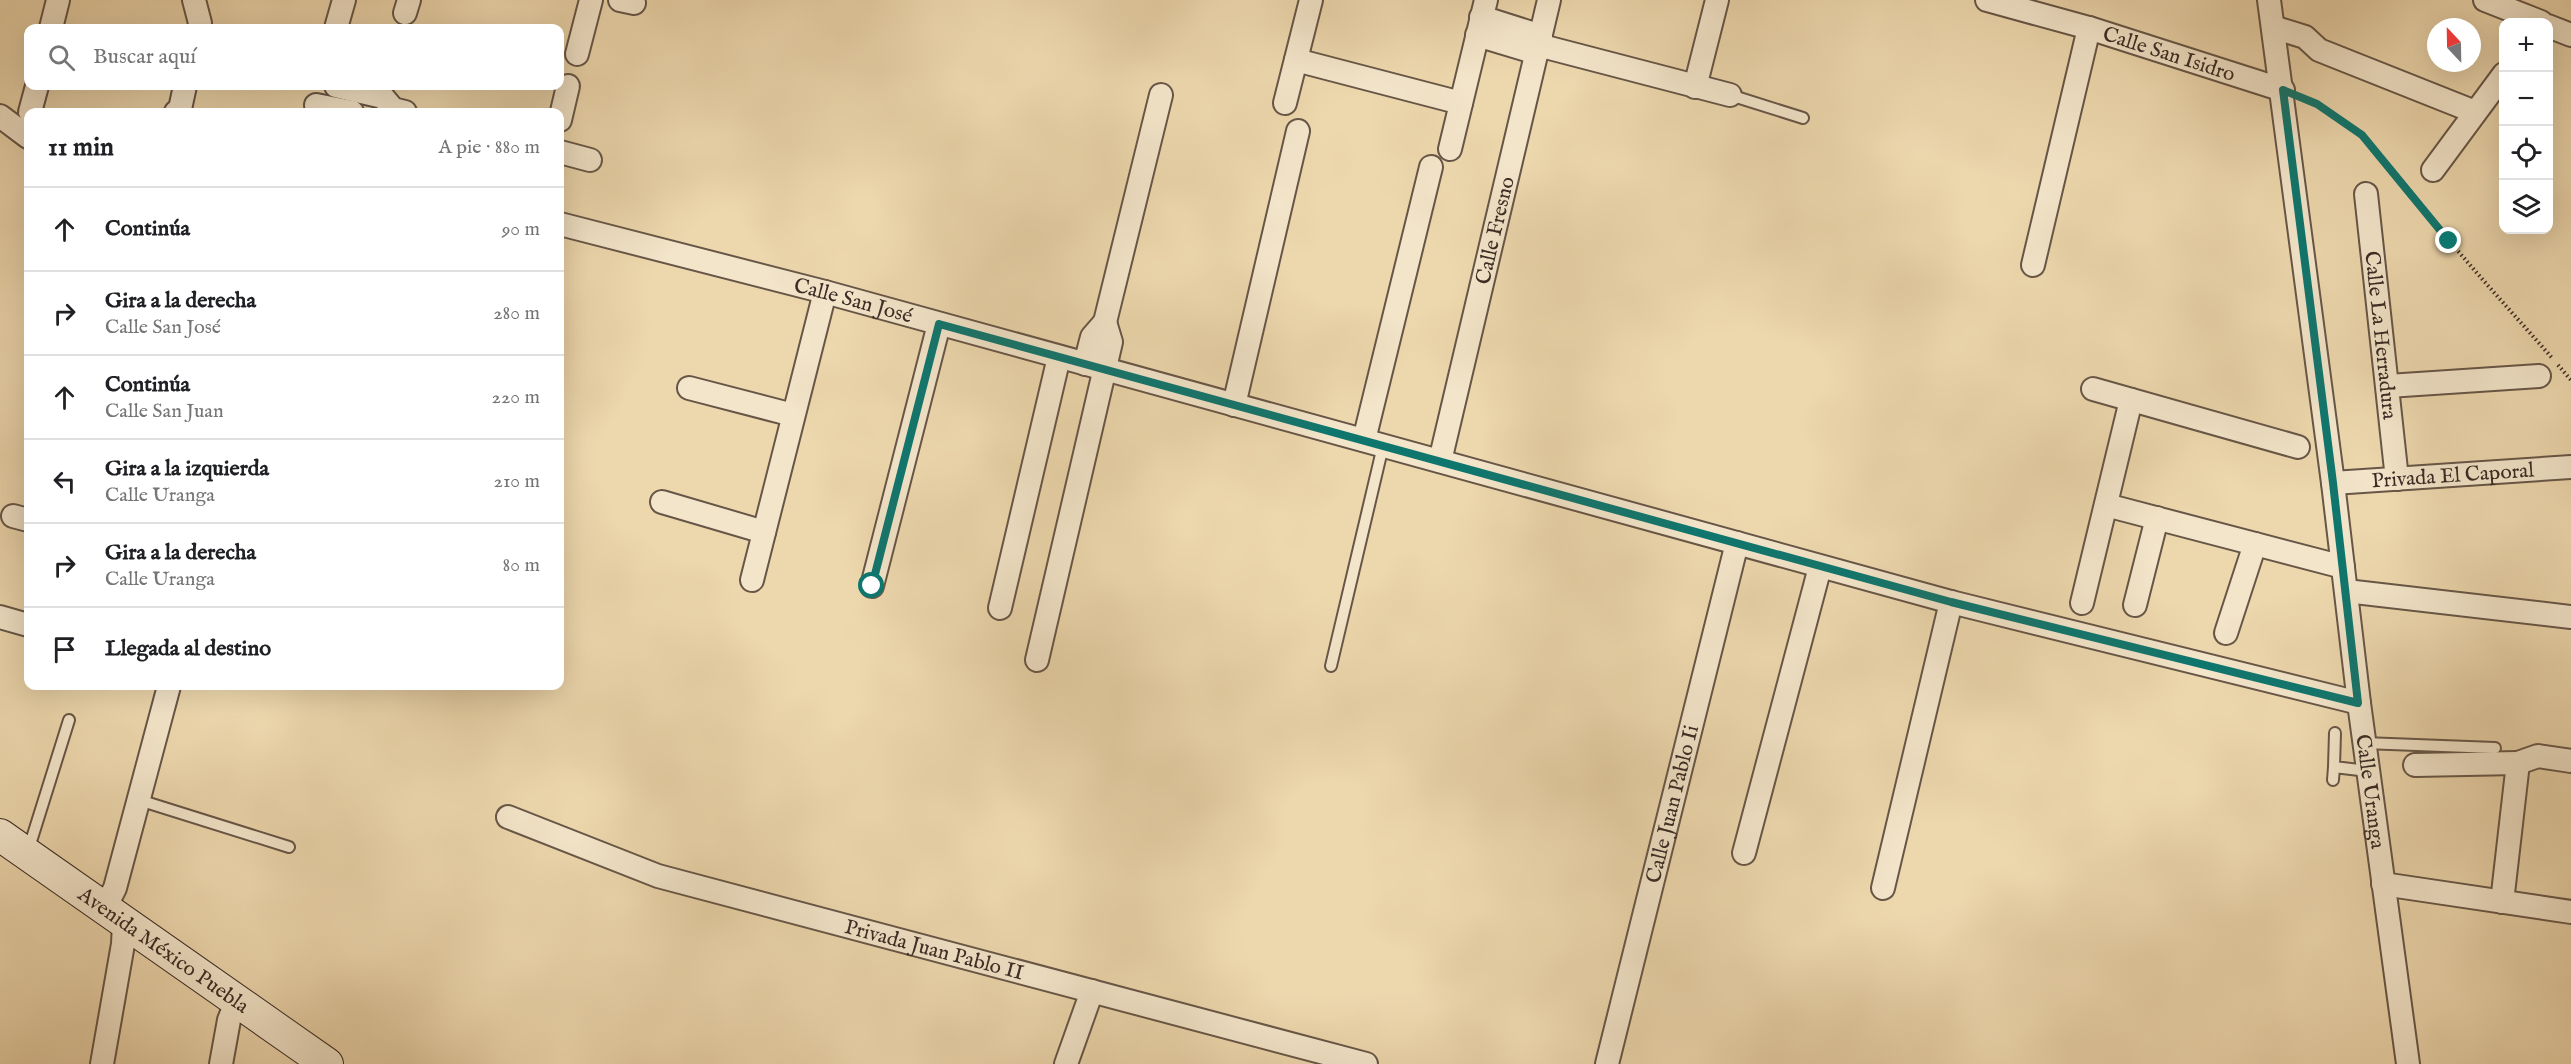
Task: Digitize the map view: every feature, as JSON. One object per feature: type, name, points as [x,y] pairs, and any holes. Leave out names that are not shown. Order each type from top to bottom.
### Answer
[{"type":"main road","name":"Avenida México Puebla","points":[[0,835],[327,1064]]},
{"type":"street","points":[[52,24],[58,0]]},
{"type":"street","points":[[194,0],[200,24]]},
{"type":"street","points":[[337,24],[344,0]]},
{"type":"street","points":[[577,54],[591,0]]},
{"type":"street","points":[[1285,103],[1311,0]]},
{"type":"street","name":"Calle Fresno","points":[[1440,461],[1549,0]]},
{"type":"street","points":[[1695,87],[1718,0]]},
{"type":"street","name":"Calle San Isidro","points":[[1987,0],[2089,28],[2283,90]]},
{"type":"street","name":"Calle Uranga","points":[[2269,0],[2283,90],[2333,483],[2358,703],[2408,1064]]},
{"type":"street","points":[[2485,0],[2531,18]]},
{"type":"street","points":[[1449,149],[1481,17],[1539,44],[1730,95]]},
{"type":"street","points":[[2033,265],[2089,28]]},
{"type":"street","points":[[2553,28],[2571,35]]},
{"type":"street","points":[[2275,38],[2306,37],[2319,50],[2475,112]]},
{"type":"street","points":[[1296,60],[1461,104]]},
{"type":"street","points":[[2433,170],[2499,81]]},
{"type":"street","points":[[563,108],[568,87]]},
{"type":"street","points":[[31,108],[36,90]]},
{"type":"street","points":[[180,108],[184,90]]},
{"type":"street","points":[[347,90],[389,105]]},
{"type":"street","points":[[1037,660],[1095,366],[1092,337],[1106,322],[1161,95]]},
{"type":"street","points":[[317,101],[339,108]]},
{"type":"street","points":[[0,116],[24,124]]},
{"type":"street","points":[[1234,405],[1298,131]]},
{"type":"street","points":[[564,153],[590,160]]},
{"type":"street","points":[[1374,443],[1431,167]]},
{"type":"street","name":"Calle La Herradura","points":[[2366,194],[2397,479]]},
{"type":"street","name":"Calle San José","points":[[564,225],[825,292],[1951,602],[2358,703]]},
{"type":"street","points":[[752,580],[825,292]]},
{"type":"street","points":[[872,586],[939,324]]},
{"type":"street","points":[[1000,609],[1059,357]]},
{"type":"street","points":[[2388,386],[2540,376]]},
{"type":"street","points":[[689,388],[793,415]]},
{"type":"street","points":[[2093,389],[2298,447]]},
{"type":"street","points":[[2082,603],[2131,400]]},
{"type":"street","name":"Privada El Caporal","points":[[2333,483],[2571,467]]},
{"type":"street","points":[[662,502],[764,532]]},
{"type":"street","points":[[2106,505],[2343,567]]},
{"type":"street","points":[[2135,606],[2157,518]]},
{"type":"street","name":"Calle Juan Pablo Ii","points":[[1607,1064],[1737,543]]},
{"type":"street","points":[[2226,633],[2255,544]]},
{"type":"street","points":[[1744,853],[1820,567]]},
{"type":"street","points":[[2346,591],[2571,617]]},
{"type":"street","points":[[1883,888],[1951,602]]},
{"type":"street","points":[[0,617],[24,624]]},
{"type":"street","points":[[102,1064],[123,944],[115,915],[115,888],[168,690]]},
{"type":"street","points":[[2415,765],[2518,764],[2538,756],[2571,761]]},
{"type":"street","points":[[2502,902],[2518,764]]},
{"type":"street","name":"Privada Juan Pablo II","points":[[508,817],[658,876],[1366,1064]]},
{"type":"street","points":[[2383,884],[2571,912]]},
{"type":"street","points":[[1066,1064],[1092,991]]},
{"type":"street","points":[[221,1064],[229,1020],[237,1000]]},
{"type":"lane","points":[[1730,95],[1803,118]]},
{"type":"lane","points":[[1331,666],[1374,443]]},
{"type":"lane","points":[[27,854],[34,825],[69,720]]},
{"type":"lane","points":[[2333,780],[2335,733]]},
{"type":"lane","points":[[2364,743],[2495,748]]},
{"type":"lane","points":[[2334,767],[2368,771]]},
{"type":"lane","points":[[139,800],[289,847]]},
{"type":"path","points":[[2283,90],[2317,104],[2362,135],[2449,241],[2571,380]]},
{"type":"route","points":[[872,586],[939,324],[1951,602],[2358,703],[2333,483],[2283,90],[2317,104],[2362,135],[2449,241]]}]
